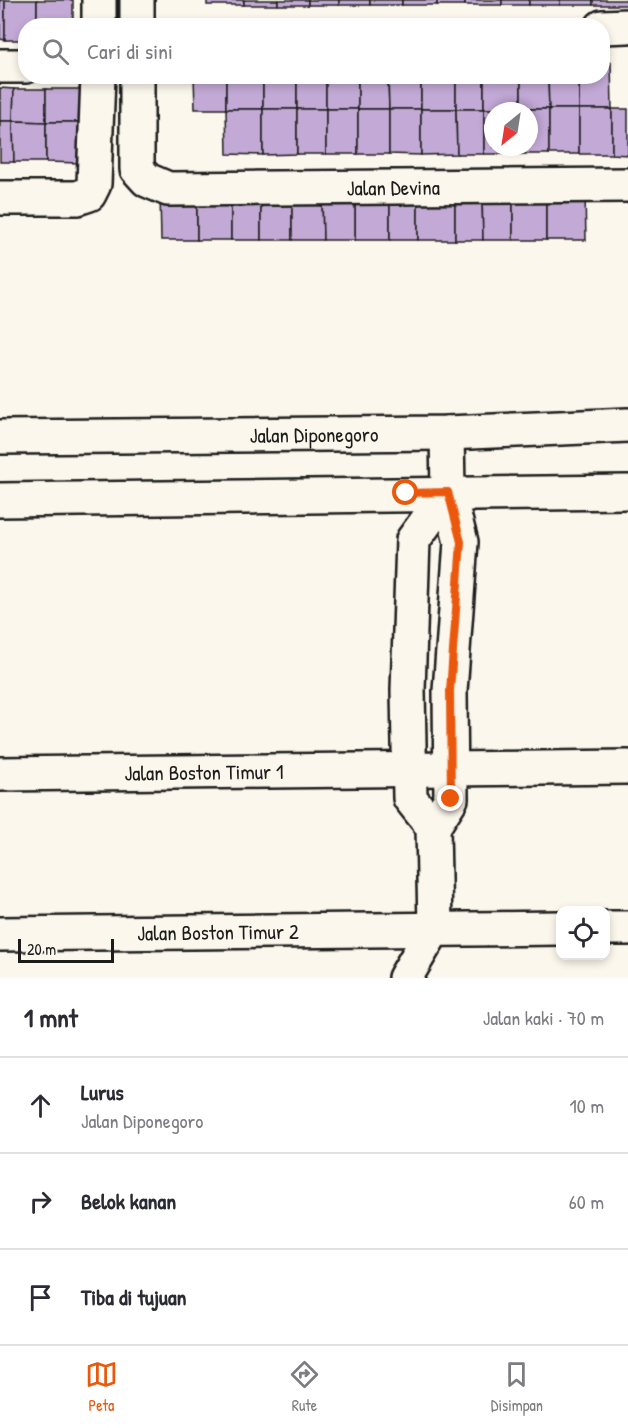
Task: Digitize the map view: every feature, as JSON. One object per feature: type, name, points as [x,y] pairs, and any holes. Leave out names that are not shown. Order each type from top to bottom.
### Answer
[{"type":"street","points":[[99,0],[99,18]]},
{"type":"street","points":[[137,0],[137,18]]},
{"type":"street","points":[[610,27],[628,26]]},
{"type":"street","points":[[0,66],[18,66]]},
{"type":"street","points":[[0,198],[77,198],[89,194],[94,184],[99,84]]},
{"type":"street","name":"Jalan Devina","points":[[137,84],[137,169],[141,175],[168,189],[628,185]]},
{"type":"street","name":"Jalan Diponegoro","points":[[0,437],[447,433],[628,425]]},
{"type":"street","points":[[405,978],[435,927],[433,827],[451,799],[450,691],[461,542],[448,492],[447,433]]},
{"type":"street","points":[[433,827],[410,798],[408,697],[413,540],[448,492]]},
{"type":"street","points":[[0,500],[448,492],[628,492]]},
{"type":"street","name":"Jalan Boston Timur 1","points":[[0,774],[452,767],[628,767]]},
{"type":"street","name":"Jalan Boston Timur 2","points":[[0,934],[435,927],[556,928]]},
{"type":"street","points":[[610,928],[628,928]]},
{"type":"building","points":[[0,0],[5,0],[5,40],[0,39]]},
{"type":"building","points":[[5,0],[37,0],[37,18],[18,18],[18,40],[5,40]]},
{"type":"building","points":[[37,0],[73,0],[73,18],[37,18]]},
{"type":"building","points":[[207,0],[244,0],[244,5],[207,5]]},
{"type":"building","points":[[244,0],[278,0],[278,5],[244,5]]},
{"type":"building","points":[[278,0],[308,0],[308,5],[278,5]]},
{"type":"building","points":[[308,0],[339,0],[339,5],[308,5]]},
{"type":"building","points":[[339,0],[370,0],[370,5],[339,5]]},
{"type":"building","points":[[370,0],[402,0],[402,5],[370,5]]},
{"type":"building","points":[[402,0],[437,0],[437,5],[402,5]]},
{"type":"building","points":[[437,0],[465,0],[465,5],[437,5]]},
{"type":"building","points":[[465,0],[502,0],[502,5],[465,5]]},
{"type":"building","points":[[502,0],[529,0],[529,5],[502,5]]},
{"type":"building","points":[[529,0],[560,0],[560,5],[529,5]]},
{"type":"building","points":[[560,0],[593,0],[593,5],[560,5]]},
{"type":"building","points":[[593,0],[628,0],[628,5],[593,5]]},
{"type":"building","points":[[611,62],[612,109],[579,109],[579,84],[610,84]]},
{"type":"building","points":[[194,84],[226,84],[226,109],[195,109]]},
{"type":"building","points":[[226,84],[263,84],[263,109],[226,109]]},
{"type":"building","points":[[263,84],[297,84],[297,109],[263,109]]},
{"type":"building","points":[[297,84],[326,84],[326,109],[297,109]]},
{"type":"building","points":[[326,84],[358,84],[358,109],[326,109]]},
{"type":"building","points":[[358,84],[388,84],[389,109],[358,109]]},
{"type":"building","points":[[388,84],[421,84],[421,109],[389,109]]},
{"type":"building","points":[[421,84],[456,84],[456,109],[421,109]]},
{"type":"building","points":[[456,84],[484,84],[484,109],[456,109]]},
{"type":"building","points":[[484,84],[521,84],[521,102],[484,102]]},
{"type":"building","points":[[521,84],[548,84],[549,109],[538,109],[538,102],[521,102]]},
{"type":"building","points":[[548,84],[579,84],[579,109],[549,109]]},
{"type":"building","points":[[0,88],[14,89],[13,121],[0,121]]},
{"type":"building","points":[[14,89],[46,89],[46,122],[13,121]]},
{"type":"building","points":[[46,89],[81,89],[81,122],[46,122]]},
{"type":"building","points":[[226,109],[263,109],[263,155],[227,154]]},
{"type":"building","points":[[263,109],[297,109],[297,154],[263,155]]},
{"type":"building","points":[[297,109],[326,109],[326,154],[297,154]]},
{"type":"building","points":[[326,109],[358,109],[358,154],[326,154]]},
{"type":"building","points":[[358,109],[389,109],[389,154],[358,154]]},
{"type":"building","points":[[389,109],[421,109],[421,155],[389,154]]},
{"type":"building","points":[[421,109],[456,109],[457,154],[421,155]]},
{"type":"building","points":[[456,109],[484,109],[484,154],[457,154]]},
{"type":"building","points":[[538,109],[549,109],[549,154],[538,154]]},
{"type":"building","points":[[549,109],[579,109],[579,154],[549,154]]},
{"type":"building","points":[[579,109],[612,109],[612,154],[579,154]]},
{"type":"building","points":[[612,109],[628,109],[628,155],[612,154]]},
{"type":"building","points":[[0,121],[13,121],[14,162],[0,162]]},
{"type":"building","points":[[13,121],[46,122],[46,162],[14,162]]},
{"type":"building","points":[[46,122],[81,122],[81,163],[46,162]]},
{"type":"building","points":[[160,194],[197,194],[197,240],[161,240]]},
{"type":"building","points":[[197,194],[231,195],[231,240],[197,240]]},
{"type":"building","points":[[261,194],[261,240],[231,240],[231,195]]},
{"type":"building","points":[[261,194],[292,194],[292,240],[261,240]]},
{"type":"building","points":[[292,194],[322,195],[323,240],[292,240]]},
{"type":"building","points":[[355,194],[390,195],[390,240],[355,240]]},
{"type":"building","points":[[355,194],[355,240],[323,240],[322,195]]},
{"type":"building","points":[[418,194],[418,240],[390,240],[390,195]]},
{"type":"building","points":[[418,194],[455,194],[455,240],[418,240]]},
{"type":"building","points":[[455,194],[482,194],[483,240],[455,240]]},
{"type":"building","points":[[482,194],[513,194],[513,240],[483,240]]},
{"type":"building","points":[[513,194],[546,195],[546,240],[513,240]]},
{"type":"building","points":[[546,195],[585,195],[586,240],[546,240]]},
{"type":"route","points":[[406,493],[448,492],[461,542],[450,691],[451,799]]}]
